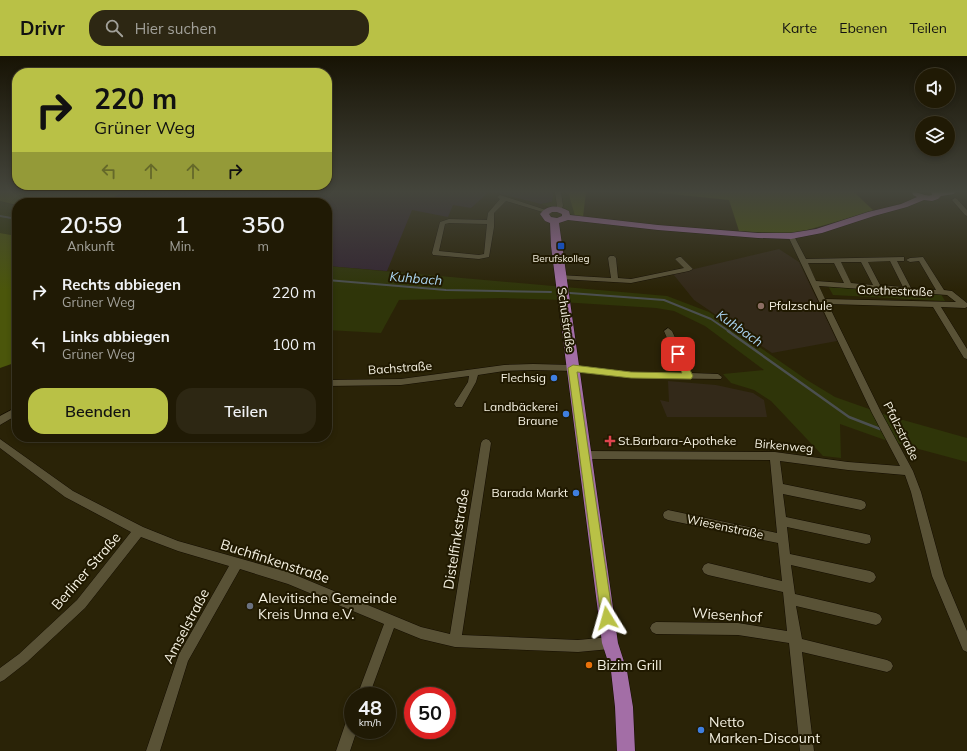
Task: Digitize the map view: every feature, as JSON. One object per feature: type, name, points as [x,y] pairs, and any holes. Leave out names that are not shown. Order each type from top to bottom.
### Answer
[{"type":"main road","name":"Schulstraße","points":[[554,224],[560,277],[610,643],[618,664],[624,707],[626,751]]},
{"type":"main road","points":[[629,224],[751,235],[791,236],[814,232],[840,224]]},
{"type":"street","points":[[441,224],[435,253],[479,257],[487,255],[490,224]]},
{"type":"street","name":"Pfalzstraße","points":[[791,236],[908,471],[916,492],[938,576],[967,646]]},
{"type":"street","points":[[612,258],[614,281]]},
{"type":"street","points":[[560,277],[631,281],[689,269],[679,258]]},
{"type":"street","points":[[803,261],[921,259],[942,292]]},
{"type":"street","points":[[836,260],[849,286]]},
{"type":"street","points":[[864,260],[878,288]]},
{"type":"street","points":[[892,260],[909,290]]},
{"type":"street","points":[[814,283],[942,292],[954,295],[965,305]]},
{"type":"street","name":"Goethestraße","points":[[823,301],[965,305]]},
{"type":"street","points":[[935,304],[967,356]]},
{"type":"street","points":[[668,331],[688,376]]},
{"type":"street","name":"Bachstraße","points":[[332,383],[401,382],[474,372],[533,367],[573,368],[631,375],[718,377]]},
{"type":"street","points":[[459,404],[472,382],[474,372]]},
{"type":"street","points":[[0,421],[12,413]]},
{"type":"street","name":"Distelfinkstraße","points":[[455,641],[486,442]]},
{"type":"street","name":"Buchfinkenstraße","points":[[0,443],[69,494],[139,531],[178,546],[288,578],[421,633],[455,641],[578,646],[610,643]]},
{"type":"street","name":"Birkenweg","points":[[585,455],[775,456],[848,466],[908,471]]},
{"type":"street","name":"Wiesenstraße","points":[[775,456],[807,751]]},
{"type":"street","points":[[778,488],[861,505]]},
{"type":"street","name":"Wiesenstraße","points":[[668,515],[783,539]]},
{"type":"street","name":"Wiesenstraße","points":[[781,521],[866,539]]},
{"type":"street","name":"Berliner Straße","points":[[0,676],[23,658],[81,604],[139,531]]},
{"type":"street","points":[[785,558],[870,577]]},
{"type":"street","name":"Amselstraße","points":[[153,751],[183,658],[237,563]]},
{"type":"street","points":[[708,569],[876,619]]},
{"type":"street","points":[[365,687],[391,620]]},
{"type":"street","name":"Wiesenhof","points":[[656,628],[738,629],[796,641]]},
{"type":"street","points":[[796,641],[887,666]]},
{"type":"street","points":[[343,751],[347,739]]},
{"type":"shaded area","points":[[332,224],[406,224],[387,271],[332,266]]},
{"type":"shaded area","name":"Pfalzschule","points":[[779,249],[799,262],[837,341],[772,353],[694,300],[673,274]]},
{"type":"shaded area","points":[[668,381],[716,385],[753,393],[764,400],[767,417],[667,417],[660,400],[669,402]]},
{"type":"green space","points":[[0,224],[12,224],[12,235],[0,233]]},
{"type":"green space","points":[[737,224],[827,224],[793,234],[739,231]]},
{"type":"green space","points":[[0,233],[12,235],[12,364],[0,368]]},
{"type":"green space","points":[[332,266],[667,296],[709,312],[807,380],[835,397],[889,416],[967,438],[967,462],[885,440],[840,424],[841,458],[823,456],[771,401],[754,390],[731,383],[723,374],[764,370],[705,326],[674,311],[656,308],[561,302],[561,300],[504,298],[399,300],[381,333],[332,330]]},
{"type":"green space","points":[[828,286],[941,294],[945,301],[833,295]]},
{"type":"waterway","name":"Kuhbach","points":[[332,280],[446,290],[551,292]]},
{"type":"waterway","name":"Kuhbach","points":[[570,293],[664,300],[711,319],[730,332]]},
{"type":"waterway","name":"Kuhbach","points":[[728,331],[849,417],[880,429]]},
{"type":"place","name":"Berufskolleg","points":[[561,246]]},
{"type":"place","name":"Pfalzschule","points":[[761,306]]},
{"type":"place","name":"Flechsig","points":[[554,378]]},
{"type":"place","name":"Landbäckerei Braune","points":[[566,414]]},
{"type":"place","name":"St.Barbara-Apotheke","points":[[610,441]]},
{"type":"place","name":"Barada Markt","points":[[576,493]]},
{"type":"place","name":"Alevitische Gemeinde Kreis Unna e.V.","points":[[250,606]]},
{"type":"place","name":"Bizim Grill","points":[[589,665]]},
{"type":"place","name":"Netto Marken-Discount","points":[[701,730]]},
{"type":"route","points":[[607,618],[573,368],[631,375],[688,376],[678,354]]}]
